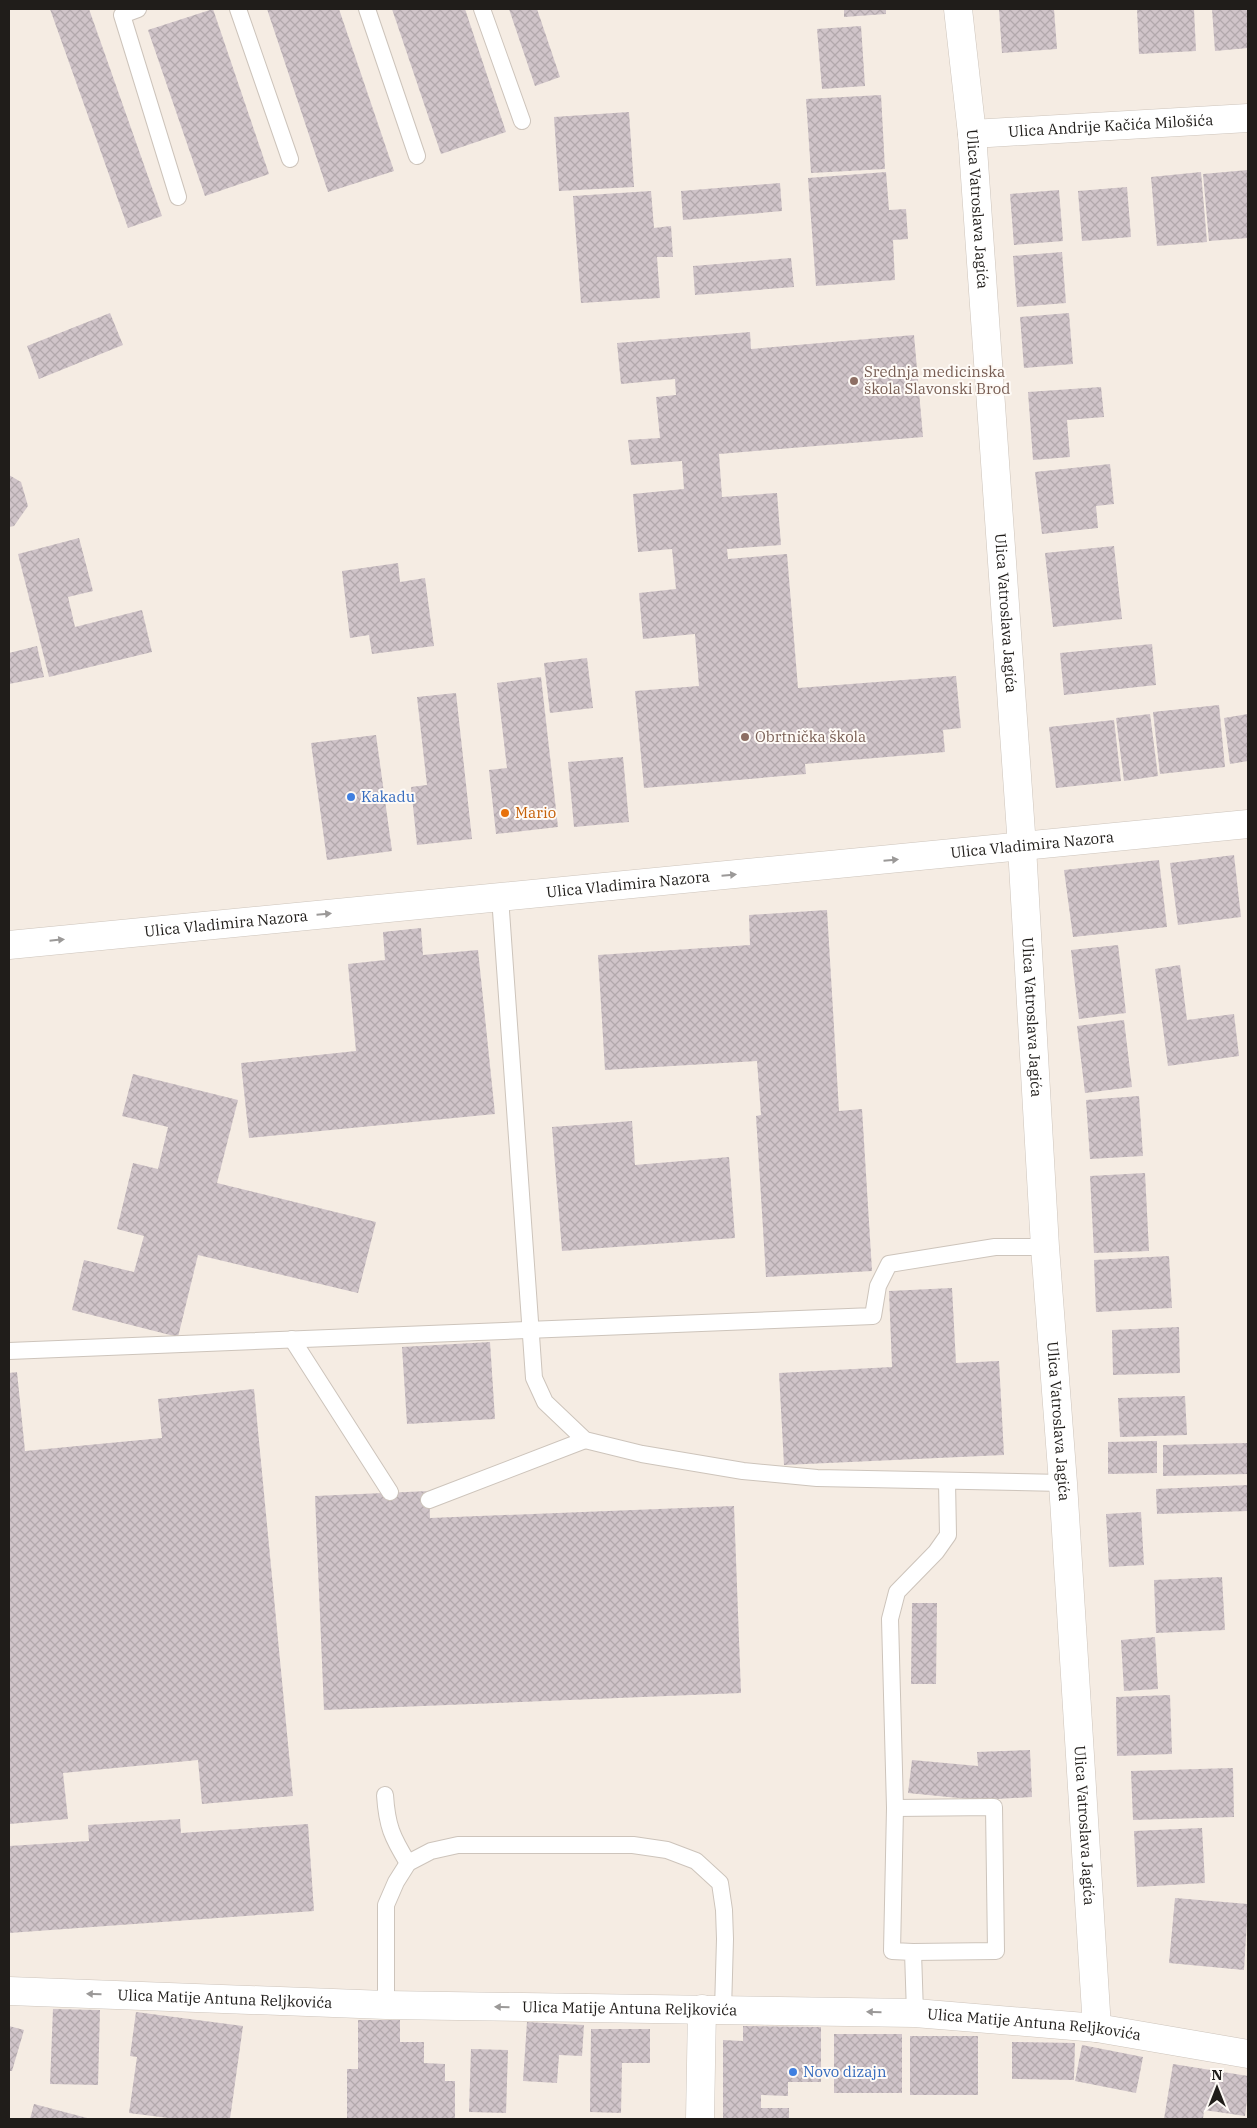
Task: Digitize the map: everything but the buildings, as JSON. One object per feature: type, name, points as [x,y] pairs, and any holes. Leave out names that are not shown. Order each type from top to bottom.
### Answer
[{"type":"street","name":"Ulica Vatroslava Jagića","points":[[958,9],[972,134],[1022,847],[1097,2028]]},
{"type":"street","name":"Ulica Andrije Kačića Milošića","points":[[972,134],[1248,118]]},
{"type":"street","name":"Ulica Vladimira Nazora","points":[[9,945],[1248,824]]},
{"type":"street","name":"Ulica Matije Antuna Reljkovića","points":[[9,1991],[386,2005],[915,2013],[1097,2028],[1248,2054]]},
{"type":"street","points":[[700,2119],[713,2010]]},
{"type":"lane","points":[[138,9],[122,15],[178,197]]},
{"type":"lane","points":[[238,9],[290,159]]},
{"type":"lane","points":[[366,9],[416,156]]},
{"type":"lane","points":[[482,9],[522,121]]},
{"type":"lane","points":[[500,897],[534,1378],[544,1402],[585,1440],[642,1454],[743,1471],[816,1478],[1063,1483]]},
{"type":"lane","points":[[9,1351],[873,1316],[878,1286],[888,1264],[995,1247],[1046,1247]]},
{"type":"lane","points":[[292,1340],[390,1492]]},
{"type":"lane","points":[[429,1500],[585,1440]]},
{"type":"lane","points":[[894,1808],[994,1807],[996,1952],[892,1951],[894,1808],[890,1619],[897,1592],[936,1552],[948,1535],[947,1481]]},
{"type":"lane","points":[[385,1795],[386,1816],[392,1837],[408,1863]]},
{"type":"lane","points":[[386,2005],[386,1906],[396,1882],[408,1863],[431,1851],[458,1844],[633,1845],[667,1850],[696,1861],[720,1883],[725,1930],[713,2010]]},
{"type":"lane","points":[[913,1952],[915,2013]]},
{"type":"place","name":"Srednja medicinska škola Slavonski Brod","points":[[854,381]]},
{"type":"place","name":"Obrtnička škola","points":[[745,737]]},
{"type":"place","name":"Kakadu","points":[[351,797]]},
{"type":"place","name":"Mario","points":[[505,813]]},
{"type":"place","name":"Novo dizajn","points":[[793,2072]]}]
